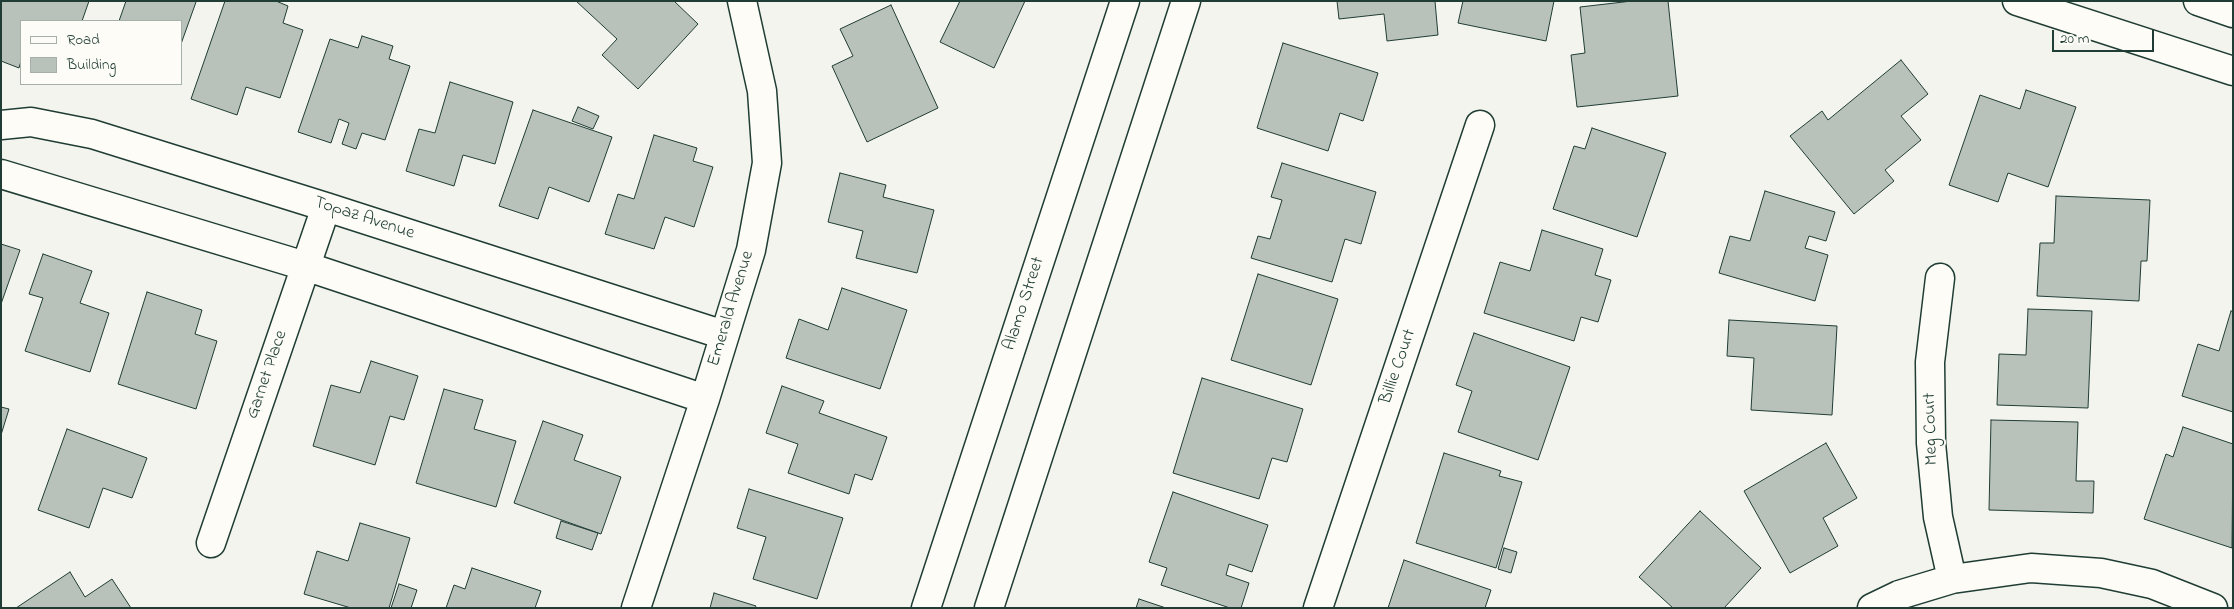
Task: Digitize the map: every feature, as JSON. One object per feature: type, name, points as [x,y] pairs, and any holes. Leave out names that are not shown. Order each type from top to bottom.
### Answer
[{"type":"street","name":"Emerald Avenue","points":[[636,608],[705,399],[751,250],[767,163],[762,91],[742,1]]},
{"type":"street","name":"Alamo Street","points":[[926,608],[1125,1]]},
{"type":"street","points":[[989,608],[1186,1]]},
{"type":"street","points":[[2017,1],[2233,71]]},
{"type":"street","points":[[2198,1],[2233,12]]},
{"type":"street","name":"Topaz Avenue","points":[[1,124],[31,122],[92,134],[326,207],[724,336]]},
{"type":"street","name":"Billie Court","points":[[1318,608],[1480,126]]},
{"type":"street","points":[[1,174],[305,266],[705,399]]},
{"type":"street","name":"Garnet Place","points":[[211,543],[326,207]]},
{"type":"street","name":"Meg Court","points":[[1940,278],[1930,362],[1931,443],[1938,518],[1952,578]]},
{"type":"street","points":[[1872,608],[1899,595],[1952,578],[2031,568],[2101,573],[2152,584],[2213,608]]},
{"type":"building","points":[[1,1],[89,1],[82,20],[20,20],[19,68],[1,61]]},
{"type":"building","points":[[126,1],[196,2],[182,41],[182,20],[119,20]]},
{"type":"building","points":[[225,1],[276,1],[288,6],[283,23],[303,30],[280,98],[246,87],[237,115],[191,99]]},
{"type":"building","points":[[576,1],[674,1],[698,24],[638,89],[602,55],[617,39]]},
{"type":"building","points":[[960,1],[1025,1],[994,68],[940,42]]},
{"type":"building","points":[[1337,1],[1435,1],[1438,35],[1387,41],[1384,14],[1339,19]]},
{"type":"building","points":[[1463,1],[1554,1],[1546,41],[1458,23]]},
{"type":"building","points":[[1632,1],[1668,1],[1678,96],[1577,107],[1571,55],[1585,53],[1580,7]]},
{"type":"building","points":[[891,5],[938,108],[867,142],[832,66],[853,56],[840,29]]},
{"type":"building","points":[[362,36],[393,46],[389,59],[410,66],[385,140],[362,133],[356,149],[342,144],[349,123],[339,119],[331,143],[298,132],[330,39],[358,48]]},
{"type":"building","points":[[1283,43],[1378,73],[1363,121],[1340,113],[1328,151],[1257,128]]},
{"type":"building","points":[[1901,60],[1928,94],[1901,116],[1921,140],[1885,170],[1894,181],[1854,214],[1790,136],[1822,111],[1828,120]]},
{"type":"building","points":[[450,82],[513,102],[495,164],[463,155],[454,186],[406,171],[419,129],[435,133]]},
{"type":"building","points":[[2026,90],[2076,107],[2048,187],[2008,173],[1998,202],[1949,185],[1980,95],[2020,109]]},
{"type":"building","points":[[578,107],[599,116],[593,129],[572,121]]},
{"type":"building","points":[[533,110],[612,137],[589,202],[549,187],[538,219],[499,206]]},
{"type":"building","points":[[1592,128],[1666,153],[1637,237],[1553,209],[1574,146],[1585,149]]},
{"type":"building","points":[[654,135],[697,148],[693,161],[713,167],[694,227],[665,217],[654,249],[605,234],[618,194],[634,199]]},
{"type":"building","points":[[1282,163],[1376,192],[1361,244],[1345,239],[1332,282],[1251,258],[1258,236],[1270,239],[1282,200],[1271,197]]},
{"type":"building","points":[[840,173],[886,185],[883,197],[934,210],[917,273],[856,258],[863,231],[828,222]]},
{"type":"building","points":[[1765,191],[1835,212],[1826,241],[1809,236],[1805,248],[1828,255],[1815,301],[1719,273],[1730,236],[1750,241]]},
{"type":"building","points":[[2056,196],[2150,200],[2147,261],[2141,261],[2139,301],[2037,296],[2040,243],[2054,243]]},
{"type":"building","points":[[1542,230],[1603,249],[1595,275],[1611,280],[1598,322],[1581,317],[1574,341],[1484,313],[1500,262],[1530,271]]},
{"type":"building","points":[[1,244],[20,250],[1,304]]},
{"type":"building","points":[[43,254],[92,271],[80,303],[109,313],[90,372],[25,351],[43,298],[29,294]]},
{"type":"building","points":[[1258,274],[1338,299],[1311,385],[1231,360]]},
{"type":"building","points":[[842,288],[907,310],[880,389],[786,358],[799,319],[828,330]]},
{"type":"building","points":[[147,292],[202,310],[195,334],[217,341],[196,409],[118,384]]},
{"type":"building","points":[[2028,309],[2092,311],[2088,408],[1997,405],[1999,354],[2026,355]]},
{"type":"building","points":[[2231,311],[2233,312],[2233,412],[2182,396],[2198,344],[2219,351]]},
{"type":"building","points":[[1729,320],[1837,326],[1832,415],[1751,410],[1754,358],[1727,356]]},
{"type":"building","points":[[1474,333],[1570,367],[1538,460],[1458,432],[1472,391],[1456,385]]},
{"type":"building","points":[[371,361],[418,376],[404,420],[390,416],[375,465],[313,446],[331,385],[360,393]]},
{"type":"building","points":[[1202,378],[1303,409],[1287,462],[1272,458],[1259,499],[1173,473]]},
{"type":"building","points":[[782,386],[824,401],[819,413],[887,437],[872,480],[855,474],[849,494],[788,473],[798,444],[766,433]]},
{"type":"building","points":[[444,389],[483,400],[474,429],[516,441],[496,507],[416,483]]},
{"type":"building","points":[[1,407],[9,409],[1,435]]},
{"type":"building","points":[[1991,420],[2078,422],[2076,481],[2094,481],[2093,513],[1989,510]]},
{"type":"building","points":[[543,421],[583,435],[574,460],[621,477],[601,534],[514,503]]},
{"type":"building","points":[[2183,427],[2233,444],[2232,548],[2144,519],[2166,454],[2173,457]]},
{"type":"building","points":[[67,429],[147,458],[132,498],[103,488],[89,528],[38,510]]},
{"type":"building","points":[[1826,443],[1857,498],[1823,518],[1838,546],[1790,573],[1744,491]]},
{"type":"building","points":[[1444,453],[1501,471],[1499,476],[1522,482],[1496,568],[1416,543]]},
{"type":"building","points":[[749,489],[843,518],[817,599],[753,579],[766,537],[737,528]]},
{"type":"building","points":[[1173,492],[1268,525],[1252,572],[1229,564],[1226,575],[1249,583],[1241,608],[1230,608],[1161,585],[1167,568],[1149,562]]},
{"type":"building","points":[[1700,511],[1761,568],[1724,608],[1673,608],[1639,577]]},
{"type":"building","points":[[561,521],[598,533],[592,550],[556,538]]},
{"type":"building","points":[[360,523],[410,538],[389,608],[351,608],[304,594],[317,551],[348,561]]},
{"type":"building","points":[[1504,548],[1517,552],[1511,573],[1498,569]]},
{"type":"building","points":[[1404,560],[1491,590],[1485,608],[1388,608]]},
{"type":"building","points":[[472,568],[541,591],[535,608],[446,608],[454,585],[465,589]]},
{"type":"building","points":[[70,572],[85,597],[112,579],[131,608],[16,608]]},
{"type":"building","points":[[399,584],[417,590],[411,608],[391,608]]},
{"type":"building","points":[[714,593],[756,606],[755,608],[710,608]]},
{"type":"building","points":[[1139,599],[1166,608],[1136,608]]}]
